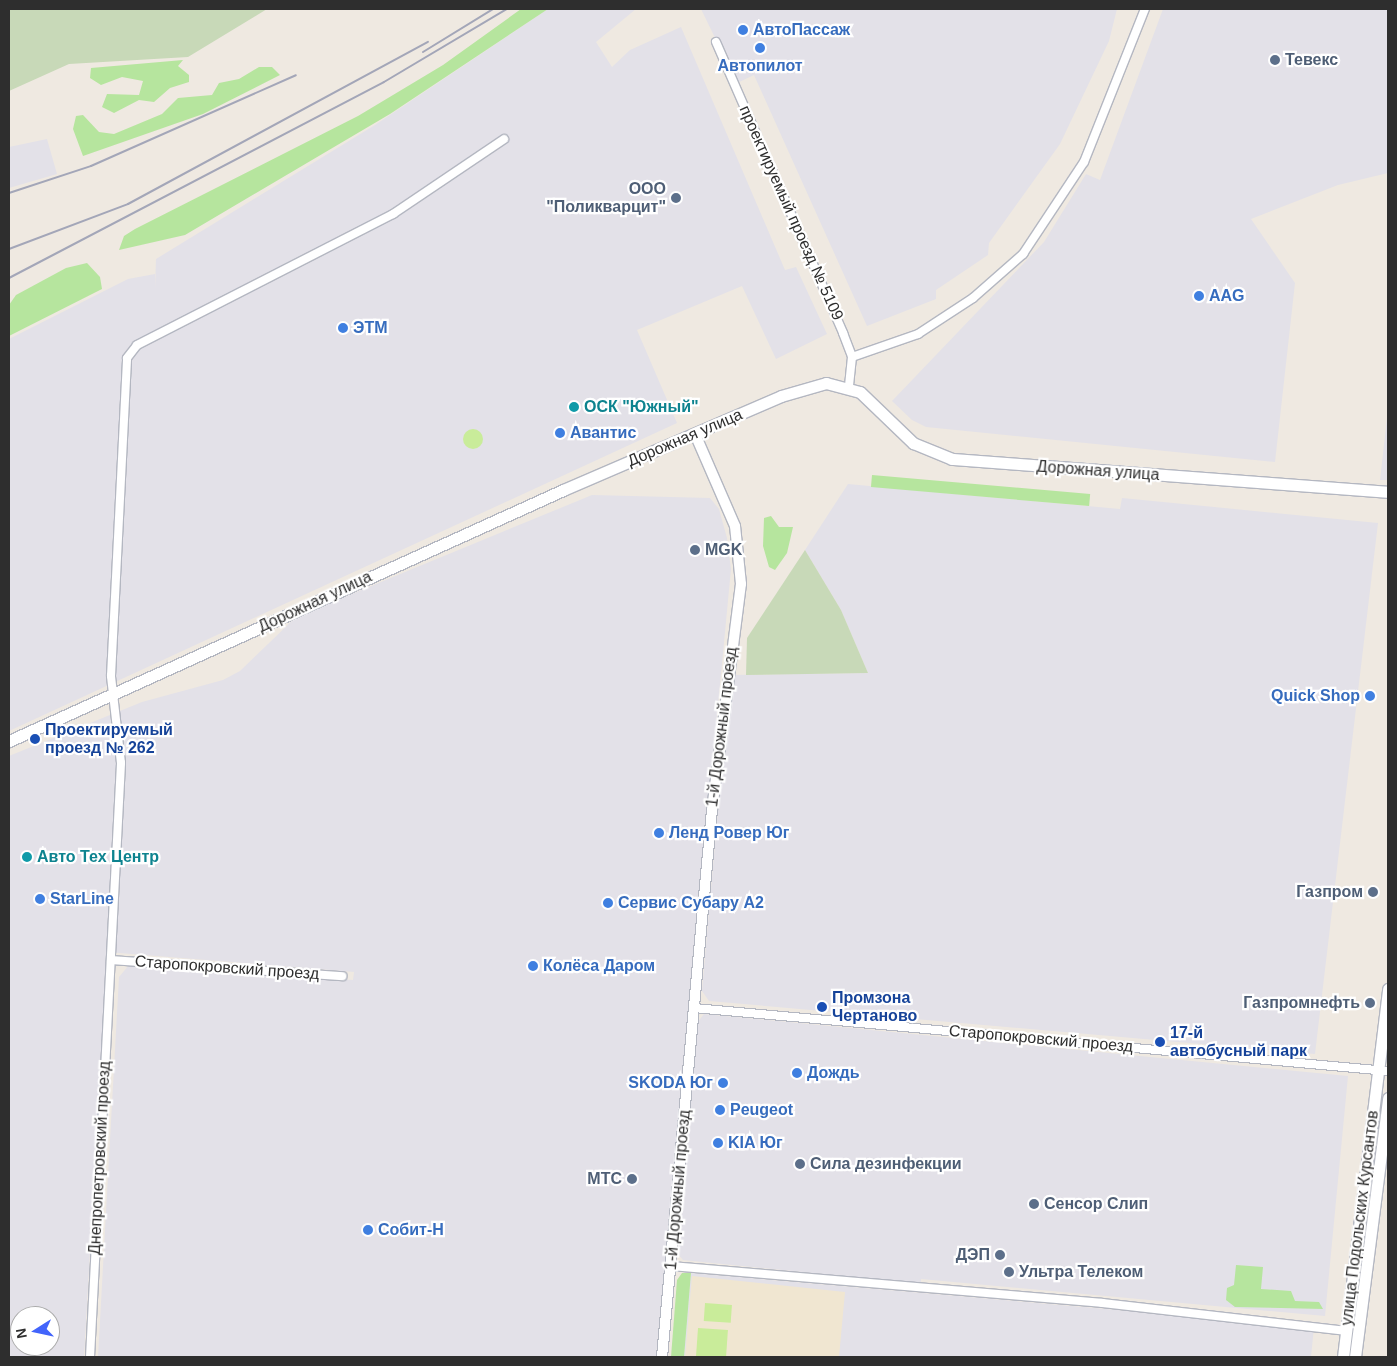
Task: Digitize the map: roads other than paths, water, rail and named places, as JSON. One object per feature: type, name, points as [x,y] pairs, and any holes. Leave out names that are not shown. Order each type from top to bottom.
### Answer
[{"type":"main road","name":"Дорожная улица","points":[[9,741],[111,697],[294,610],[695,434],[810,386],[826,383],[849,386],[913,443],[952,459],[1388,492]]},
{"type":"main road","name":"улица Подольских Курсантов","points":[[1343,1357],[1383,1071],[1388,988]]},
{"type":"main road","name":"улица Подольских Курсантов","points":[[1355,1357],[1388,1098]]},
{"type":"street","points":[[852,357],[918,334],[973,298],[1023,254],[1084,162],[1145,9]]},
{"type":"street","name":"проектируемый проезд № 5109","points":[[716,42],[852,357],[849,386]]},
{"type":"street","name":"Днепропетровский проезд","points":[[90,1357],[121,764],[111,697],[127,358],[137,345],[393,214],[504,139]]},
{"type":"street","name":"1-й Дорожный проезд","points":[[662,1357],[672,1266],[694,1008],[741,569],[735,526],[695,434]]},
{"type":"street","name":"Старопокровский проезд","points":[[111,960],[342,976]]},
{"type":"street","name":"Старопокровский проезд","points":[[694,1008],[1383,1071]]},
{"type":"street","points":[[672,1266],[1102,1303],[1346,1331]]},
{"type":"street","points":[[1353,1275],[1359,1282],[1366,1277]]},
{"type":"street","points":[[1349,1309],[1356,1304],[1361,1311]]},
{"type":"railway","points":[[423,52],[493,9]]},
{"type":"railway","points":[[9,278],[384,82],[507,9]]},
{"type":"railway","points":[[9,249],[128,204],[428,42]]},
{"type":"railway","points":[[9,193],[91,166],[296,75]]},
{"type":"place","name":"АвтоПассаж","points":[[743,30]]},
{"type":"place","name":"Автопилот","points":[[760,48]]},
{"type":"place","name":"Тевекс","points":[[1275,60]]},
{"type":"place","name":"ООО \"Поликварцит\"","points":[[676,198]]},
{"type":"place","name":"AAG","points":[[1199,296]]},
{"type":"place","name":"ЭТМ","points":[[343,328]]},
{"type":"place","name":"ОСК \"Южный\"","points":[[574,407]]},
{"type":"place","name":"Авантис","points":[[560,433]]},
{"type":"place","name":"MGK","points":[[695,550]]},
{"type":"place","name":"Quick Shop","points":[[1370,696]]},
{"type":"place","name":"Проектируемый проезд № 262","points":[[35,739]]},
{"type":"place","name":"Ленд Ровер Юг","points":[[659,833]]},
{"type":"place","name":"Авто Тех Центр","points":[[27,857]]},
{"type":"place","name":"Газпром","points":[[1373,892]]},
{"type":"place","name":"StarLine","points":[[40,899]]},
{"type":"place","name":"Сервис Субару А2","points":[[608,903]]},
{"type":"place","name":"Колёса Даром","points":[[533,966]]},
{"type":"place","name":"Газпромнефть","points":[[1370,1003]]},
{"type":"place","name":"Промзона Чертаново","points":[[822,1007]]},
{"type":"place","name":"17-й автобусный парк","points":[[1160,1042]]},
{"type":"place","name":"Дождь","points":[[797,1073]]},
{"type":"place","name":"SKODA Юг","points":[[723,1083]]},
{"type":"place","name":"Peugeot","points":[[720,1110]]},
{"type":"place","name":"KIA Юг","points":[[718,1143]]},
{"type":"place","name":"Сила дезинфекции","points":[[800,1164]]},
{"type":"place","name":"МТС","points":[[632,1179]]},
{"type":"place","name":"Сенсор Слип","points":[[1034,1204]]},
{"type":"place","name":"Собит-Н","points":[[368,1230]]},
{"type":"place","name":"ДЭП","points":[[1000,1255]]},
{"type":"place","name":"Ультра Телеком","points":[[1009,1272]]}]
